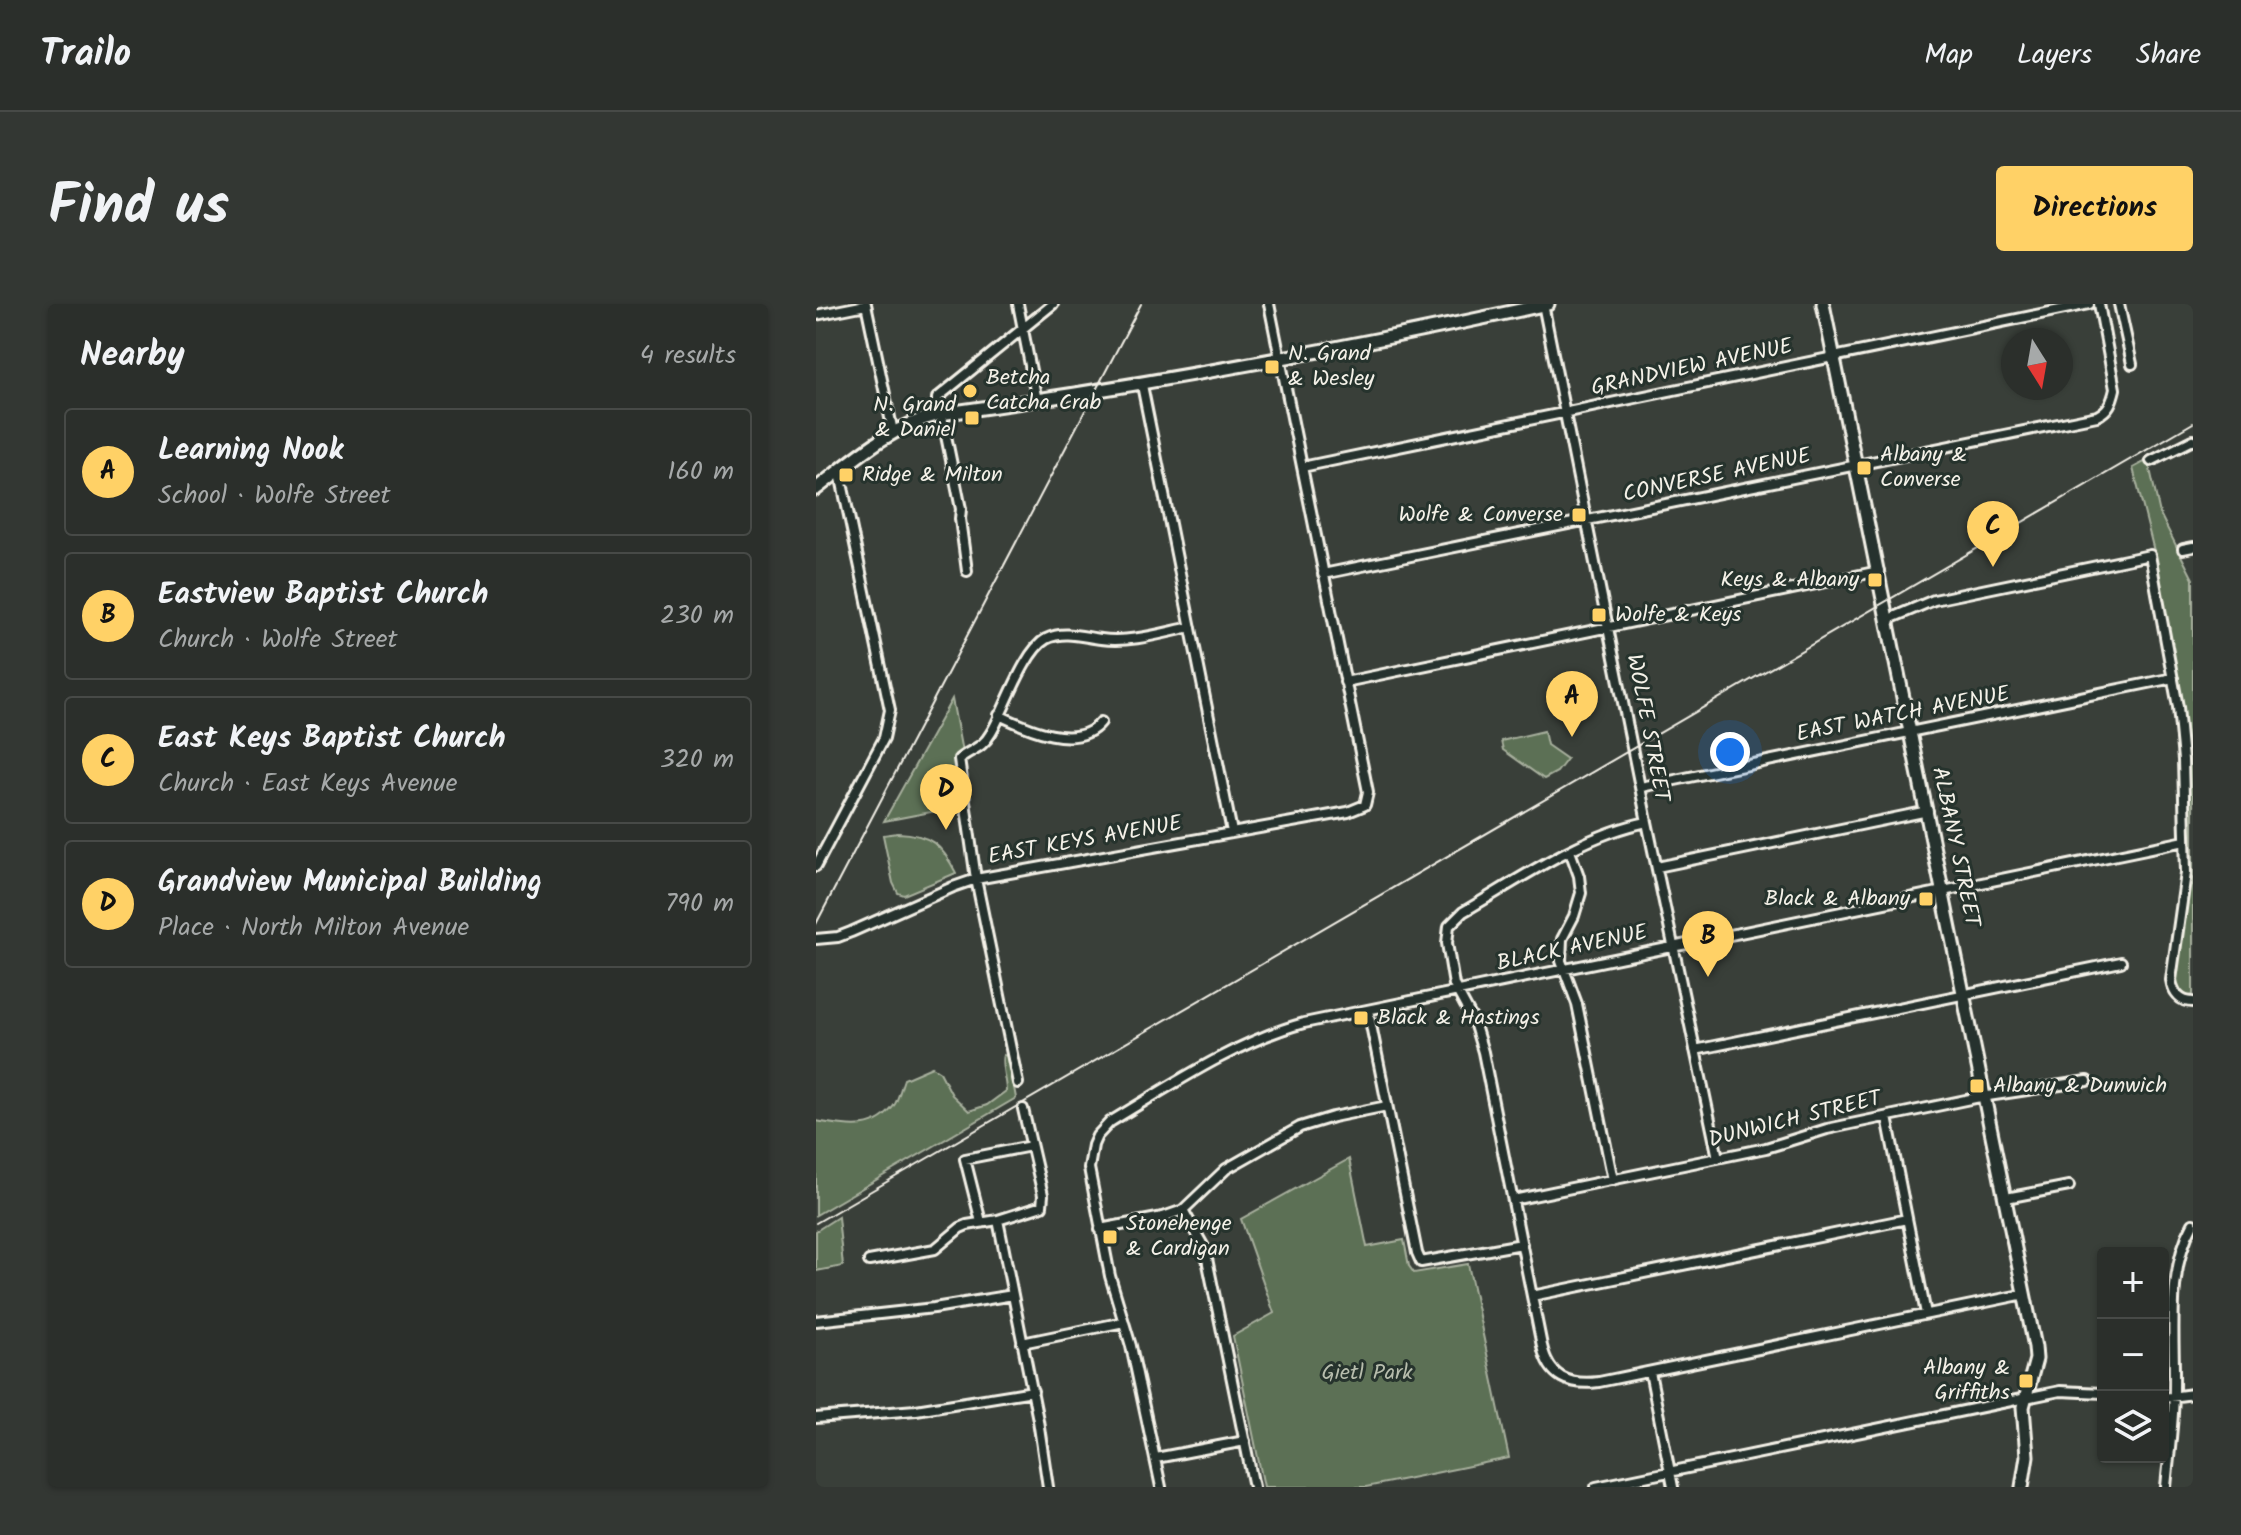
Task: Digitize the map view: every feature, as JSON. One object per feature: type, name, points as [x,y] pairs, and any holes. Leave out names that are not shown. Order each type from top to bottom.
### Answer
[{"type":"street","points":[[1018,304],[1037,401]]},
{"type":"street","points":[[967,571],[961,509],[936,404],[939,395],[1053,304]]},
{"type":"street","points":[[1269,304],[1345,682],[1879,571]]},
{"type":"street","points":[[816,489],[893,432],[917,420],[940,414],[1142,385],[1545,304]]},
{"type":"street","name":"WOLFE STREET","points":[[1545,304],[1647,822],[1718,1158]]},
{"type":"street","name":"ALBANY STREET","points":[[1823,304],[1965,994],[2036,1359],[2023,1411],[2027,1456],[2022,1487]]},
{"type":"street","name":"GRANDVIEW AVENUE","points":[[1302,467],[2089,304]]},
{"type":"street","name":"CONVERSE AVENUE","points":[[1323,574],[2097,416],[2113,400],[2115,381],[2099,304]]},
{"type":"street","points":[[2119,304],[2132,364]]},
{"type":"street","points":[[816,315],[866,305],[893,432]]},
{"type":"street","points":[[1142,385],[1232,832]]},
{"type":"street","points":[[2151,461],[2193,440]]},
{"type":"street","points":[[816,866],[884,738],[890,710],[841,478],[837,472]]},
{"type":"street","points":[[1889,619],[1934,600],[2150,555],[2178,707],[2183,760],[2186,873],[2171,980],[2180,998],[2193,1002]]},
{"type":"street","points":[[1018,1083],[976,879],[959,759],[981,746],[991,733],[1033,650],[1046,639],[1072,634],[1129,640],[1191,627]]},
{"type":"street","name":"EAST WATCH AVENUE","points":[[1641,787],[2173,678]]},
{"type":"street","name":"EAST KEYS AVENUE","points":[[816,939],[838,937],[976,879],[1361,808],[1367,802],[1368,792],[1345,682]]},
{"type":"street","points":[[999,715],[1029,729],[1053,735],[1076,735],[1095,728],[1101,722]]},
{"type":"street","points":[[1657,867],[1928,811]]},
{"type":"street","points":[[1647,822],[1609,833],[1570,851],[1454,919],[1449,926],[1447,943],[1454,983],[1478,1033],[1545,1357],[1561,1381],[1589,1383],[1650,1372],[2025,1294]]},
{"type":"street","name":"BLACK AVENUE","points":[[1100,1229],[1089,1168],[1097,1136],[1110,1122],[1251,1041],[1278,1030],[2185,841]]},
{"type":"street","points":[[1570,851],[1581,893],[1562,939],[1561,955],[1577,1004],[1613,1180]]},
{"type":"street","points":[[1695,1050],[2121,962]]},
{"type":"street","points":[[1368,1010],[1421,1262],[1522,1244]]},
{"type":"street","name":"DUNWICH STREET","points":[[1513,1200],[1766,1148],[1827,1129],[1985,1096],[2087,1081]]},
{"type":"street","points":[[1161,1487],[1138,1372],[1110,1276],[1100,1229],[1183,1210],[1226,1169],[1281,1136],[1317,1121],[1387,1106]]},
{"type":"street","points":[[869,1261],[935,1249],[960,1228],[1042,1206],[1043,1195],[1023,1109]]},
{"type":"street","points":[[1887,1117],[1926,1314]]},
{"type":"street","points":[[981,1222],[965,1159],[1031,1146]]},
{"type":"street","points":[[2006,1198],[2069,1186]]},
{"type":"street","points":[[1183,1210],[1205,1249],[1254,1487]]},
{"type":"street","points":[[1532,1296],[1907,1219]]},
{"type":"street","points":[[998,1220],[1033,1391],[1048,1487]]},
{"type":"street","points":[[2166,1487],[2174,1397],[2172,1318],[2181,1261],[2193,1224]]},
{"type":"street","points":[[816,1321],[934,1308],[1013,1295]]},
{"type":"street","points":[[1022,1343],[1124,1322]]},
{"type":"street","points":[[1650,1372],[1673,1487]]},
{"type":"street","points":[[1596,1487],[2025,1398],[2070,1390],[2097,1392]]},
{"type":"street","points":[[816,1418],[916,1410],[1033,1391]]},
{"type":"street","points":[[2169,1397],[2193,1394]]},
{"type":"street","points":[[1156,1458],[1245,1441]]},
{"type":"green space","points":[[2148,460],[2160,514],[2193,579],[2193,995],[2185,997],[2175,978],[2192,864],[2185,732],[2157,563],[2133,468]]},
{"type":"green space","points":[[952,699],[962,752],[957,755],[953,775],[957,807],[884,821]]},
{"type":"green space","points":[[1544,731],[1547,745],[1567,759],[1557,772],[1544,779],[1503,750],[1501,741]]},
{"type":"green space","points":[[898,833],[919,836],[934,843],[946,855],[956,873],[904,895],[898,893],[883,835]]},
{"type":"green space","points":[[1003,1055],[1008,1056],[1016,1098],[816,1215],[816,1121],[859,1126],[878,1120],[895,1104],[904,1079],[932,1067],[940,1072],[952,1095],[969,1111],[987,1105],[1006,1091]]},
{"type":"green space","name":"Gietl Park","points":[[1349,1159],[1367,1247],[1404,1240],[1409,1266],[1414,1273],[1468,1264],[1509,1458],[1366,1487],[1264,1487],[1233,1336],[1274,1313],[1241,1219]]},
{"type":"green space","points":[[838,1217],[843,1266],[816,1271],[816,1231]]},
{"type":"railway","points":[[816,924],[1141,304]]},
{"type":"railway","points":[[816,1223],[2193,423]]},
{"type":"place","name":"N. Grand & Wesley","points":[[1272,367]]},
{"type":"place","name":"Betcha Catcha Crab","points":[[970,391]]},
{"type":"place","name":"N. Grand & Daniel","points":[[972,418]]},
{"type":"place","name":"Albany & Converse","points":[[1864,468]]},
{"type":"place","name":"Ridge & Milton","points":[[846,475]]},
{"type":"place","name":"Wolfe & Converse","points":[[1579,515]]},
{"type":"place","name":"East Keys Baptist Church","points":[[1993,567]]},
{"type":"place","name":"Keys & Albany","points":[[1875,580]]},
{"type":"place","name":"Wolfe & Keys","points":[[1599,615]]},
{"type":"place","name":"Learning Nook","points":[[1572,737]]},
{"type":"place","name":"Grandview Municipal Building","points":[[946,830]]},
{"type":"place","name":"Black & Albany","points":[[1926,899]]},
{"type":"place","name":"Eastview Baptist Church","points":[[1708,977]]},
{"type":"place","name":"Black & Hastings","points":[[1361,1018]]},
{"type":"place","name":"Albany & Dunwich","points":[[1977,1086]]},
{"type":"place","name":"Stonehenge & Cardigan","points":[[1110,1237]]},
{"type":"place","name":"Albany & Griffiths","points":[[2026,1381]]}]
